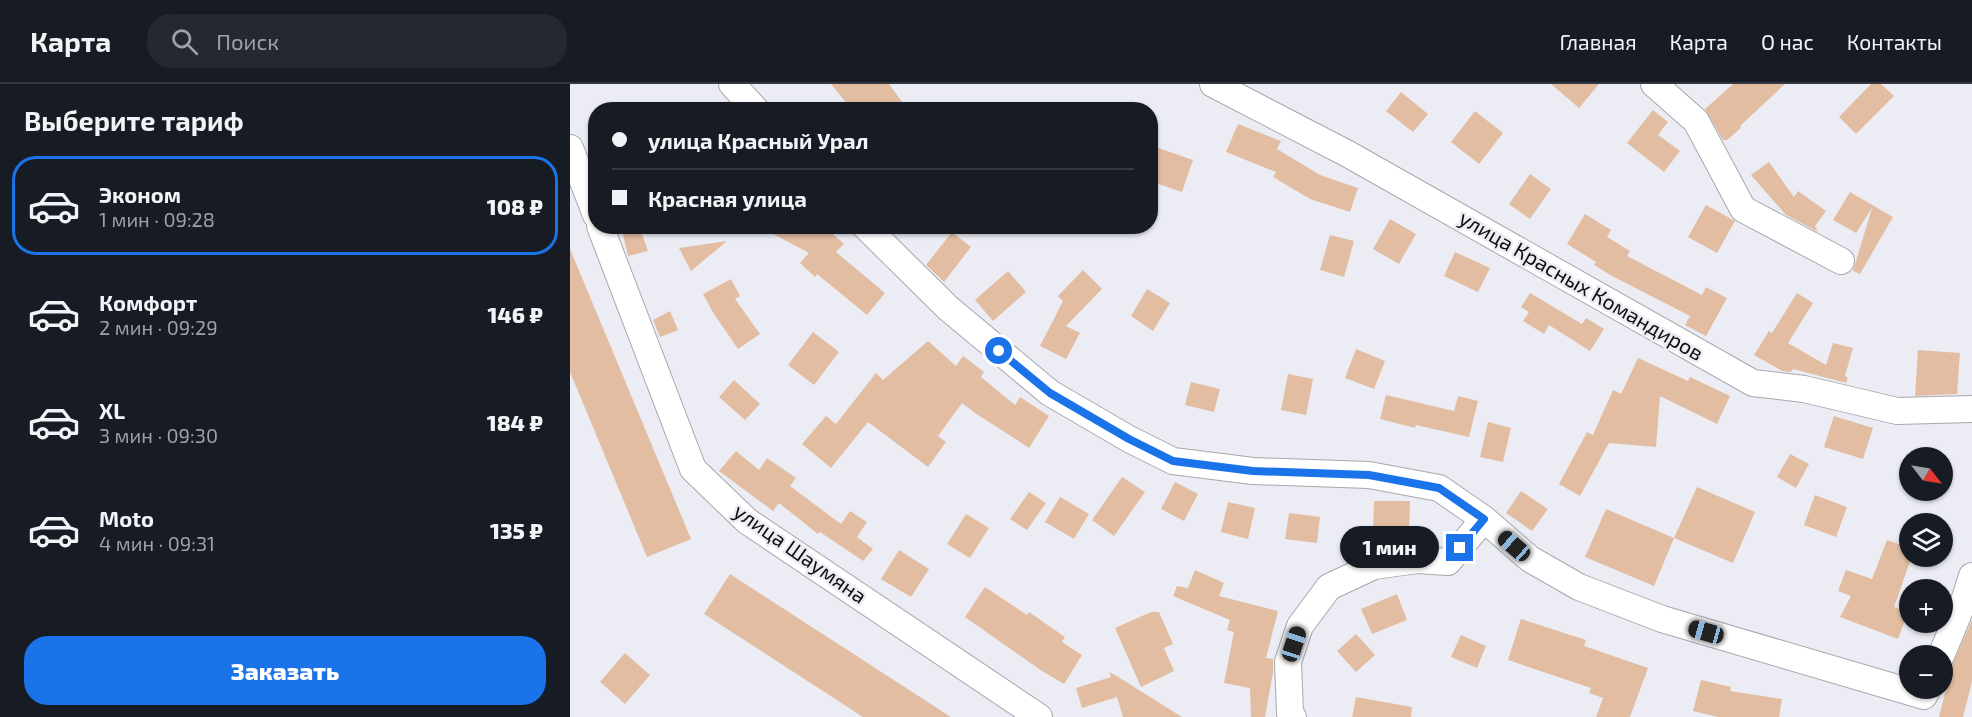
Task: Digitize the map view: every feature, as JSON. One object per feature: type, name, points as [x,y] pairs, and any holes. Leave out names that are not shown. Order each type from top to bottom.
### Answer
[{"type":"street","points":[[732,84],[749,102]]},
{"type":"street","name":"улица Красных Командиров","points":[[1213,84],[1348,154],[1753,383],[1804,389],[1897,411],[1972,409]]},
{"type":"street","points":[[1654,84],[1696,120],[1743,209],[1841,261]]},
{"type":"street","points":[[570,148],[588,194]]},
{"type":"street","name":"улица Шаумяна","points":[[603,234],[693,470],[747,521],[1039,717]]},
{"type":"street","points":[[873,234],[948,308],[1050,393],[1129,439],[1173,461],[1253,471],[1369,475],[1439,488],[1484,519],[1530,559],[1578,587],[1662,619],[1899,685]]},
{"type":"street","points":[[1293,717],[1290,713],[1288,662],[1300,626],[1329,587],[1374,566],[1417,560],[1448,562],[1484,519]]},
{"type":"street","points":[[1946,645],[1972,576]]},
{"type":"building","points":[[831,84],[889,84],[902,102],[846,102]]},
{"type":"building","points":[[1551,84],[1599,84],[1579,108]]},
{"type":"building","points":[[1733,84],[1785,84],[1740,126],[1741,128],[1727,140],[1723,140],[1705,109]]},
{"type":"building","points":[[1871,84],[1881,84],[1894,96],[1856,134],[1839,117]]},
{"type":"building","points":[[1401,92],[1428,114],[1413,132],[1386,111]]},
{"type":"building","points":[[1653,110],[1668,122],[1658,135],[1680,151],[1664,172],[1627,143]]},
{"type":"building","points":[[1475,111],[1503,133],[1479,164],[1451,142]]},
{"type":"building","points":[[1238,124],[1281,141],[1277,149],[1320,175],[1358,188],[1350,212],[1310,199],[1273,177],[1276,172],[1226,152]]},
{"type":"building","points":[[1158,148],[1193,160],[1182,192],[1158,184]]},
{"type":"building","points":[[1769,162],[1794,197],[1798,191],[1826,211],[1815,226],[1818,232],[1786,215],[1751,175]]},
{"type":"building","points":[[1530,174],[1551,189],[1530,219],[1509,204]]},
{"type":"building","points":[[1850,192],[1893,217],[1860,274],[1853,271],[1872,208],[1856,233],[1833,220]]},
{"type":"building","points":[[1706,205],[1735,221],[1717,253],[1688,237]]},
{"type":"building","points":[[1585,214],[1611,230],[1607,237],[1630,251],[1627,256],[1702,295],[1706,287],[1727,298],[1706,336],[1685,325],[1690,316],[1614,277],[1594,265],[1596,262],[1567,244]]},
{"type":"building","points":[[1390,219],[1416,234],[1399,264],[1373,249]]},
{"type":"building","points":[[623,234],[642,234],[648,251],[628,256]]},
{"type":"building","points":[[773,234],[833,234],[844,244],[836,252],[885,293],[867,315],[817,274],[815,277],[800,263],[809,253]]},
{"type":"building","points":[[950,234],[955,234],[971,247],[944,282],[926,265]]},
{"type":"building","points":[[1330,235],[1354,241],[1344,277],[1320,270]]},
{"type":"building","points":[[727,241],[691,271],[679,248]]},
{"type":"building","points":[[570,249],[691,539],[647,557],[570,372]]},
{"type":"building","points":[[1455,252],[1490,268],[1478,292],[1444,276]]},
{"type":"building","points":[[1083,270],[1102,289],[1066,326],[1080,333],[1066,359],[1040,346],[1063,301],[1058,296]]},
{"type":"building","points":[[1008,271],[1026,292],[993,321],[975,300]]},
{"type":"building","points":[[731,279],[740,296],[735,299],[760,334],[738,349],[703,294]]},
{"type":"building","points":[[1147,289],[1170,303],[1153,331],[1131,316]]},
{"type":"building","points":[[1530,293],[1582,324],[1586,318],[1604,329],[1590,351],[1549,325],[1544,334],[1523,321],[1529,312],[1521,307]]},
{"type":"building","points":[[1797,293],[1813,303],[1788,343],[1826,365],[1833,343],[1853,348],[1845,376],[1848,378],[1846,383],[1793,369],[1791,372],[1782,371],[1754,355],[1769,331],[1772,333]]},
{"type":"building","points":[[670,311],[678,330],[660,337],[653,320]]},
{"type":"building","points":[[813,332],[839,352],[814,385],[788,365]]},
{"type":"building","points":[[928,341],[956,366],[963,356],[984,372],[981,377],[1015,405],[1020,397],[1049,416],[1029,448],[962,403],[938,436],[946,442],[928,467],[868,422],[831,468],[802,444],[826,416],[836,424],[876,373],[883,380]]},
{"type":"building","points":[[1356,349],[1385,361],[1374,389],[1345,378]]},
{"type":"building","points":[[1918,350],[1960,353],[1957,394],[1915,396]]},
{"type":"building","points":[[1638,358],[1688,381],[1690,377],[1730,396],[1717,424],[1660,396],[1656,447],[1609,443],[1580,496],[1559,484],[1587,432],[1593,435],[1613,390],[1621,394]]},
{"type":"building","points":[[1288,374],[1313,379],[1306,415],[1281,410]]},
{"type":"building","points":[[734,380],[760,404],[745,420],[719,397]]},
{"type":"building","points":[[1191,382],[1220,389],[1214,412],[1185,405]]},
{"type":"building","points":[[1386,395],[1454,411],[1458,396],[1478,401],[1469,437],[1416,425],[1415,428],[1380,419]]},
{"type":"building","points":[[1834,416],[1873,428],[1863,459],[1824,447]]},
{"type":"building","points":[[1488,422],[1511,428],[1503,462],[1480,457]]},
{"type":"building","points":[[736,451],[759,470],[767,458],[796,478],[790,486],[841,524],[850,511],[867,522],[857,537],[873,549],[863,561],[820,532],[818,534],[779,503],[773,511],[719,471]]},
{"type":"building","points":[[1790,454],[1809,464],[1796,488],[1777,477]]},
{"type":"building","points":[[1122,477],[1145,492],[1114,536],[1092,520]]},
{"type":"building","points":[[1175,482],[1198,494],[1184,521],[1161,509]]},
{"type":"building","points":[[1697,487],[1755,512],[1733,563],[1674,538]]},
{"type":"building","points":[[1521,491],[1548,509],[1532,531],[1506,513]]},
{"type":"building","points":[[1029,492],[1046,503],[1027,530],[1010,519]]},
{"type":"building","points":[[1815,495],[1847,507],[1836,537],[1804,525]]},
{"type":"building","points":[[1060,497],[1089,514],[1074,539],[1045,522]]},
{"type":"building","points":[[1374,501],[1410,501],[1409,532],[1373,532]]},
{"type":"building","points":[[1228,502],[1255,508],[1248,539],[1221,532]]},
{"type":"building","points":[[1606,509],[1674,538],[1654,586],[1585,557]]},
{"type":"building","points":[[1289,513],[1320,517],[1317,543],[1285,539]]},
{"type":"building","points":[[966,514],[989,528],[970,558],[947,544]]},
{"type":"building","points":[[1887,540],[1899,544],[1899,567],[1908,567],[1904,579],[1899,579],[1899,593],[1894,607],[1899,609],[1900,633],[1898,639],[1840,617],[1851,596],[1838,591],[1846,570],[1872,579]]},
{"type":"building","points":[[899,550],[929,569],[911,597],[881,579]]},
{"type":"building","points":[[1195,570],[1224,583],[1219,596],[1278,611],[1266,658],[1273,659],[1273,672],[1265,717],[1251,717],[1250,688],[1224,683],[1234,632],[1227,630],[1230,620],[1173,596],[1177,586],[1188,588]]},
{"type":"building","points":[[730,574],[951,717],[863,717],[704,614]]},
{"type":"building","points":[[985,587],[1027,615],[1029,612],[1065,637],[1062,642],[1082,655],[1064,684],[965,617]]},
{"type":"building","points":[[1397,594],[1407,620],[1372,634],[1361,609]]},
{"type":"building","points":[[1151,612],[1159,612],[1173,644],[1164,648],[1174,671],[1141,687],[1115,628]]},
{"type":"building","points":[[1521,619],[1586,640],[1584,646],[1648,668],[1630,717],[1596,717],[1603,698],[1589,693],[1591,688],[1508,660]]},
{"type":"building","points":[[1972,620],[1972,682],[1963,717],[1939,717],[1944,699],[1953,699],[1953,663]]},
{"type":"building","points":[[1356,634],[1375,655],[1356,672],[1337,651]]},
{"type":"building","points":[[1461,635],[1486,646],[1477,668],[1451,657]]},
{"type":"building","points":[[625,653],[650,675],[625,704],[600,682]]},
{"type":"building","points":[[1109,672],[1182,717],[1123,717],[1117,697],[1082,708],[1076,688],[1111,677]]},
{"type":"building","points":[[1701,680],[1731,687],[1730,691],[1782,699],[1779,717],[1718,717],[1693,711]]},
{"type":"building","points":[[1356,697],[1412,707],[1411,717],[1352,717]]},
{"type":"route","points":[[999,351],[1050,393],[1129,439],[1173,461],[1253,471],[1369,475],[1439,488],[1484,519],[1460,548]]}]
